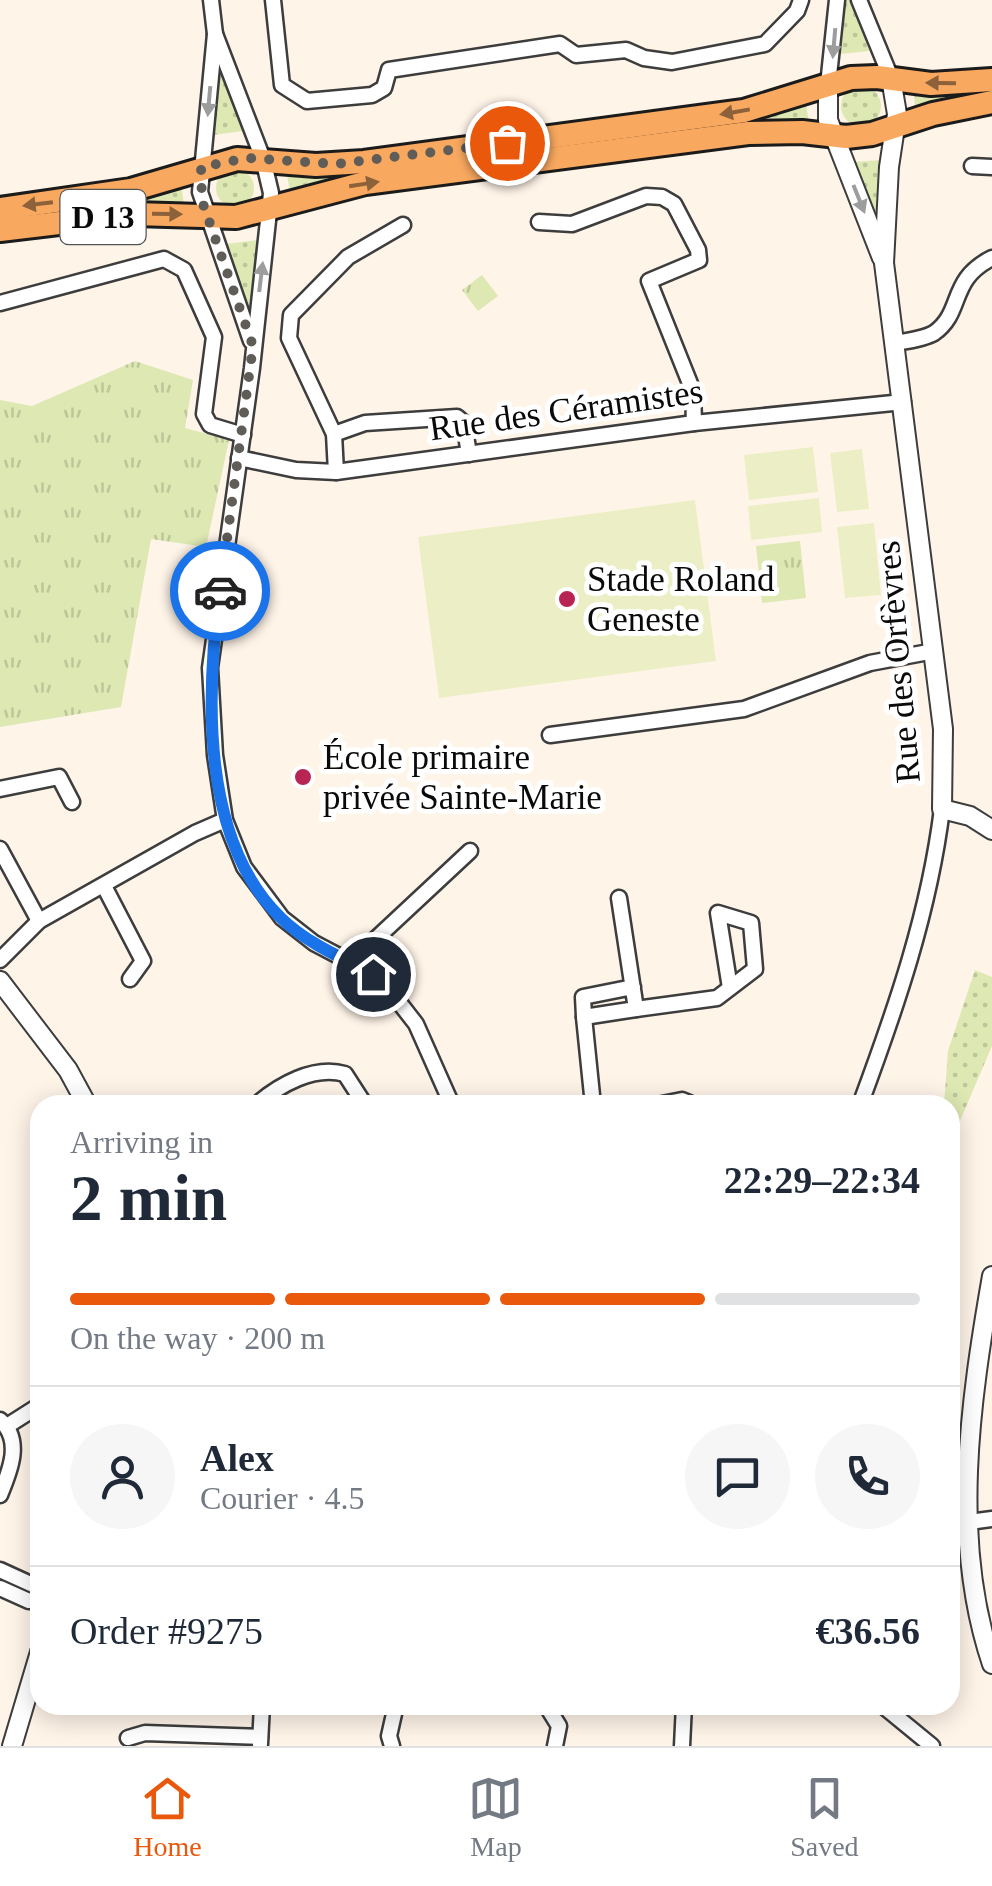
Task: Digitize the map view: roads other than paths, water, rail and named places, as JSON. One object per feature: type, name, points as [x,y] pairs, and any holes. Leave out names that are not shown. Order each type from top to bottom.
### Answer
[{"type":"main road","name":"D 13","points":[[0,209],[131,190],[226,160],[336,164],[744,111],[850,78],[932,84],[992,80]]},
{"type":"main road","name":"D 13","points":[[0,230],[134,214],[236,217],[352,185],[748,134],[859,136],[992,102]]},
{"type":"street","points":[[211,0],[215,34],[200,192],[253,346]]},
{"type":"street","points":[[272,0],[282,85],[307,101],[372,95],[384,88],[388,70],[560,44],[576,55],[626,50],[644,58],[672,62],[764,44],[798,11],[801,0]]},
{"type":"street","points":[[833,136],[826,110],[837,0]]},
{"type":"street","points":[[859,0],[891,78],[897,104],[894,128]]},
{"type":"street","points":[[215,34],[271,184],[243,435],[210,668],[215,755],[225,820],[244,867],[282,918],[314,943],[388,988],[416,1024],[448,1095]]},
{"type":"street","name":"Rue des Orfèvres","points":[[864,1095],[923,918],[942,809],[943,729],[884,263],[894,128]]},
{"type":"street","name":"Rue des Orfèvres","points":[[833,136],[884,263]]},
{"type":"street","points":[[972,166],[992,166]]},
{"type":"street","points":[[539,222],[572,224],[646,196],[662,197],[674,204],[698,250],[699,260],[649,281],[693,392],[694,423]]},
{"type":"street","points":[[336,472],[334,434],[290,338],[291,316],[348,257],[403,225]]},
{"type":"street","points":[[895,344],[932,335],[946,320],[972,268],[992,258]]},
{"type":"street","points":[[0,303],[164,259],[184,270],[214,337],[204,414],[210,425],[243,435]]},
{"type":"street","name":"Rue des Céramistes","points":[[238,458],[296,470],[336,472],[694,423],[903,402]]},
{"type":"street","points":[[334,434],[365,424],[457,417],[464,423],[470,454]]},
{"type":"street","points":[[550,735],[744,709],[870,663],[934,651]]},
{"type":"street","points":[[0,790],[60,777],[72,802]]},
{"type":"street","points":[[942,809],[970,816],[992,830]]},
{"type":"street","points":[[0,960],[39,922],[195,833],[225,820]]},
{"type":"street","points":[[0,849],[39,922]]},
{"type":"street","points":[[351,962],[470,851]]},
{"type":"street","points":[[104,886],[143,961],[130,979]]},
{"type":"street","points":[[619,898],[636,1009]]},
{"type":"street","points":[[584,1017],[716,998],[730,988],[756,969],[752,923],[718,913],[730,988]]},
{"type":"street","points":[[0,981],[68,1070],[82,1095]]},
{"type":"street","points":[[591,1095],[583,997],[633,987]]},
{"type":"street","points":[[269,1095],[329,1069],[345,1074],[359,1095]]},
{"type":"street","points":[[960,1483],[992,1276]]},
{"type":"street","points":[[0,1495],[12,1467],[13,1447],[4,1423],[30,1411]]},
{"type":"street","points":[[960,1492],[969,1522],[975,1602],[992,1664]]},
{"type":"street","points":[[969,1522],[992,1519]]},
{"type":"street","points":[[0,1570],[30,1584]]},
{"type":"street","points":[[0,1588],[30,1600]]},
{"type":"street","points":[[12,1746],[30,1686]]},
{"type":"street","points":[[128,1738],[146,1733],[260,1741],[261,1715]]},
{"type":"street","points":[[392,1746],[389,1736],[394,1715]]},
{"type":"street","points":[[552,1715],[558,1726],[554,1746]]},
{"type":"street","points":[[682,1746],[684,1715]]},
{"type":"street","points":[[894,1715],[932,1746]]},
{"type":"place","name":"Stade Roland Geneste","points":[[567,599]]},
{"type":"place","name":"École primaire privée Sainte-Marie","points":[[303,777]]}]
